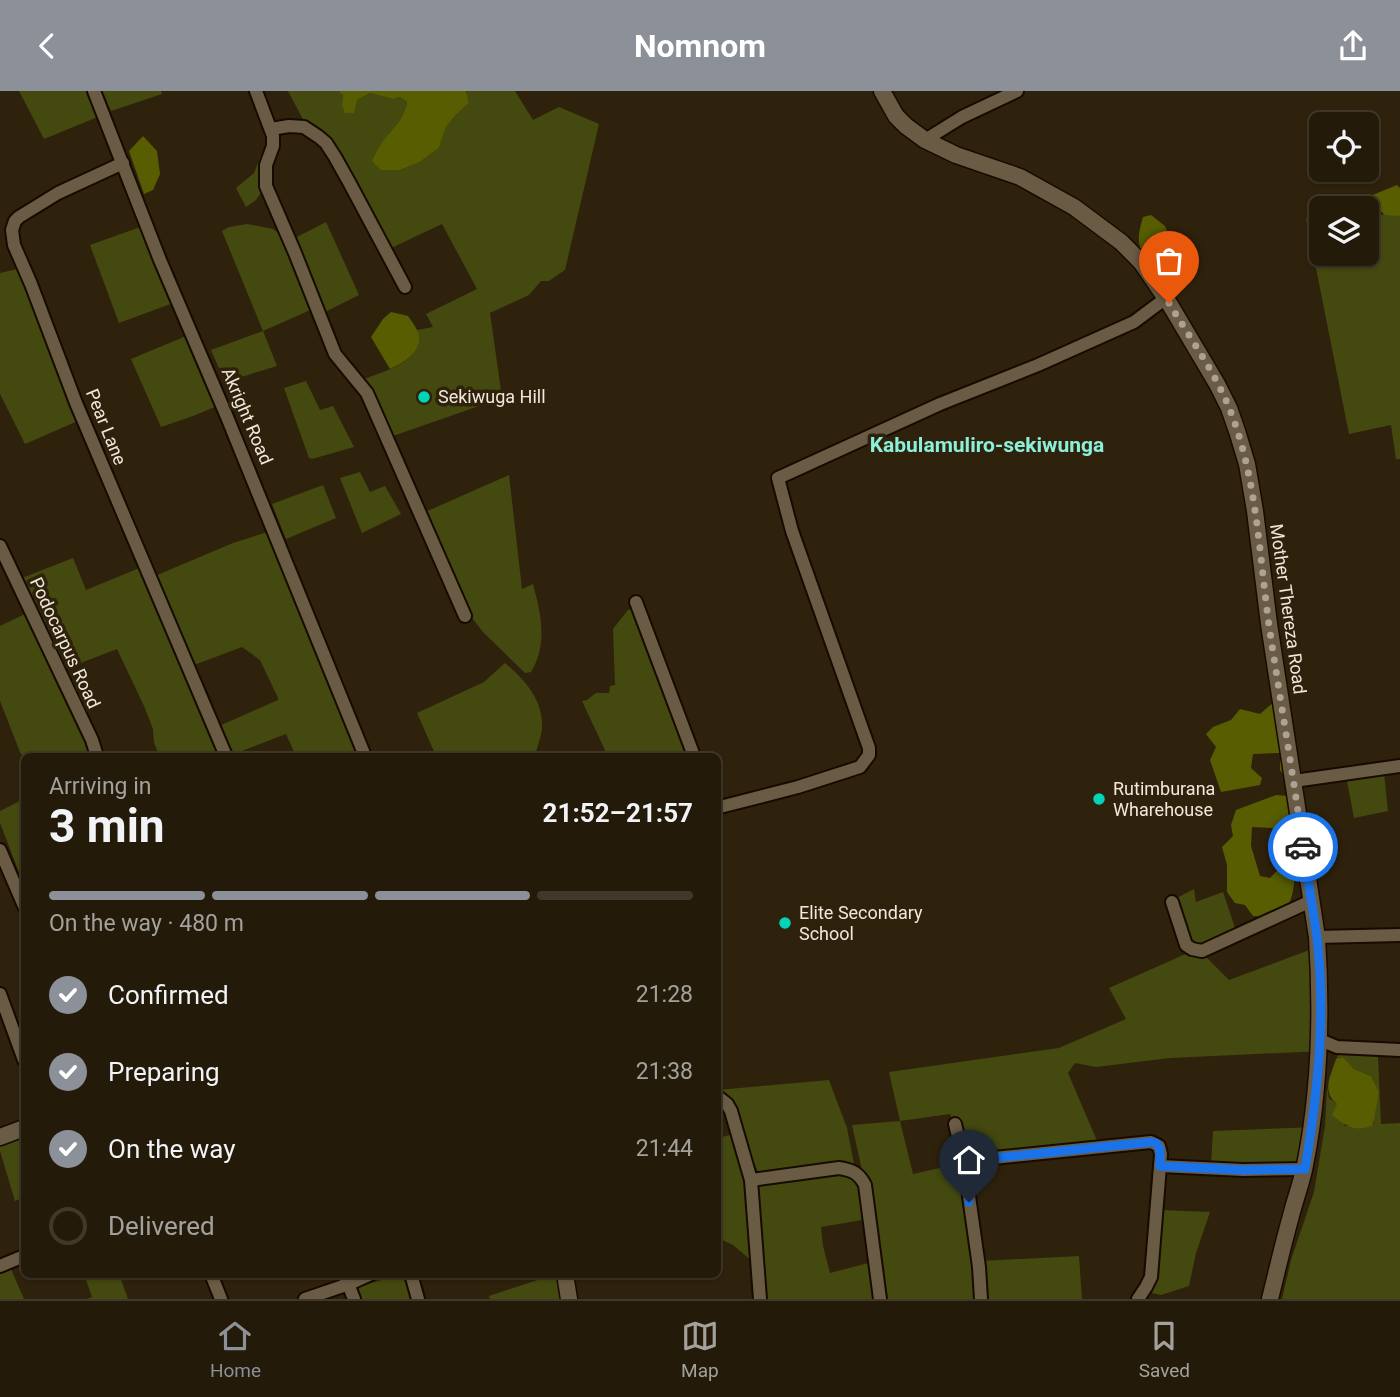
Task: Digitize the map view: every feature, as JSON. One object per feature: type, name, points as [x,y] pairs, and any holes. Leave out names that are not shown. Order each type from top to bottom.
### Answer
[{"type":"street","name":"Akright Road","points":[[94,91],[160,260],[364,753]]},
{"type":"street","points":[[256,91],[274,141],[264,176],[266,186],[335,354],[367,393],[465,616]]},
{"type":"street","name":"Mother Thereza Road","points":[[882,91],[896,116],[925,140],[956,155],[1020,177],[1074,207],[1135,255],[1166,298],[1217,384],[1229,408],[1247,464],[1317,937],[1319,978],[1320,1041],[1305,1169],[1270,1299]]},
{"type":"street","points":[[925,140],[962,117],[1017,91]]},
{"type":"street","points":[[271,129],[289,125],[304,127],[326,143],[405,288]]},
{"type":"street","name":"Pear Lane","points":[[123,163],[58,193],[19,217],[12,230],[13,246],[31,284],[76,403],[225,753]]},
{"type":"street","points":[[721,807],[798,787],[860,767],[869,755],[869,748],[792,531],[778,478],[940,404],[1038,365],[1134,322],[1166,298]]},
{"type":"street","name":"Podocarpus Road","points":[[0,546],[96,753]]},
{"type":"street","points":[[636,602],[693,753]]},
{"type":"street","points":[[1294,781],[1400,766]]},
{"type":"street","points":[[0,850],[21,899]]},
{"type":"street","points":[[1172,902],[1186,945],[1202,951],[1311,901]]},
{"type":"street","points":[[1317,937],[1400,935]]},
{"type":"street","points":[[0,994],[21,1052]]},
{"type":"street","points":[[1320,1041],[1337,1047],[1400,1050]]},
{"type":"street","points":[[721,1099],[731,1111],[751,1180],[760,1299]]},
{"type":"street","points":[[954,1124],[964,1161],[981,1299]]},
{"type":"street","points":[[0,1137],[21,1129]]},
{"type":"street","points":[[964,1161],[1156,1143],[1160,1149],[1160,1166],[1151,1277],[1138,1299]]},
{"type":"street","points":[[1160,1166],[1243,1170],[1305,1169]]},
{"type":"street","points":[[751,1180],[839,1168],[857,1173],[865,1185],[880,1299]]},
{"type":"street","points":[[0,1266],[21,1257]]},
{"type":"street","points":[[213,1278],[222,1299]]},
{"type":"street","points":[[412,1278],[418,1299]]},
{"type":"street","points":[[566,1278],[569,1299]]},
{"type":"street","points":[[305,1299],[347,1279],[354,1299]]},
{"type":"green space","points":[[19,91],[90,91],[100,116],[44,139]]},
{"type":"green space","points":[[102,91],[161,91],[162,94],[111,111]]},
{"type":"green space","points":[[288,91],[338,91],[343,95],[342,105],[370,93],[393,99],[400,97],[407,102],[397,124],[382,143],[381,170],[400,170],[420,162],[439,148],[446,127],[469,103],[466,91],[515,91],[533,120],[559,107],[599,124],[565,270],[549,281],[541,281],[529,295],[490,313],[502,398],[393,436],[362,380],[392,368],[410,357],[416,350],[417,330],[433,327],[426,314],[477,289],[442,224],[389,249],[306,125]]},
{"type":"green space","points":[[270,150],[262,191],[256,200],[246,207],[236,188],[254,173],[262,153]]},
{"type":"green space","points":[[1400,213],[1400,459],[1396,459],[1391,425],[1349,434],[1316,266],[1379,266],[1379,215]]},
{"type":"green space","points":[[326,222],[359,295],[323,313],[297,237]]},
{"type":"green space","points":[[247,224],[273,229],[290,241],[315,308],[263,331],[222,231]]},
{"type":"green space","points":[[146,225],[176,302],[119,323],[90,245]]},
{"type":"green space","points":[[22,268],[80,420],[25,444],[0,394],[0,273]]},
{"type":"green space","points":[[263,331],[277,366],[225,382],[211,350]]},
{"type":"green space","points":[[191,334],[222,404],[161,427],[131,359]]},
{"type":"green space","points":[[306,381],[320,410],[333,406],[354,447],[309,458],[284,388]]},
{"type":"green space","points":[[360,472],[370,492],[385,486],[401,514],[362,533],[340,478]]},
{"type":"green space","points":[[509,475],[522,589],[533,584],[541,629],[540,651],[531,672],[525,673],[483,632],[469,614],[423,513]]},
{"type":"green space","points":[[323,485],[336,518],[286,539],[272,504]]},
{"type":"green space","points":[[271,531],[365,753],[295,753],[286,734],[237,753],[228,753],[219,726],[278,698],[260,660],[242,647],[194,665],[155,576],[233,543]]},
{"type":"green space","points":[[73,558],[86,590],[142,567],[218,750],[212,753],[158,753],[144,706],[117,649],[65,669],[22,578]]},
{"type":"green space","points":[[628,610],[635,610],[689,753],[605,753],[582,701],[596,693],[609,693],[610,686],[615,685],[613,629]]},
{"type":"green space","points":[[29,612],[95,753],[21,754],[0,701],[0,626]]},
{"type":"green space","points":[[505,663],[532,692],[542,719],[536,753],[435,753],[417,713],[484,682]]},
{"type":"green space","points":[[1384,773],[1388,811],[1354,818],[1347,781]]},
{"type":"green space","points":[[21,800],[21,877],[0,823],[0,811]]},
{"type":"green space","points":[[1194,889],[1196,902],[1223,892],[1237,934],[1198,947],[1187,943],[1171,901]]},
{"type":"green space","points":[[1320,946],[1328,1020],[1324,1051],[1170,1058],[1096,1067],[1075,1063],[1068,1073],[1098,1143],[1073,1143],[970,1158],[950,1114],[900,1121],[889,1072],[1059,1048],[1126,1019],[1109,988],[1190,952],[1202,953],[1229,980]]},
{"type":"green space","points":[[1345,1052],[1378,1057],[1381,1124],[1400,1123],[1400,1299],[1282,1299],[1291,1260],[1314,1192],[1325,1126],[1327,1087],[1329,1098],[1337,1104],[1345,1126],[1374,1124],[1379,1091],[1371,1076],[1354,1069],[1343,1057],[1336,1059],[1339,1054]]},
{"type":"green space","points":[[829,1080],[847,1128],[862,1220],[821,1227],[823,1246],[830,1273],[872,1262],[878,1299],[765,1299],[756,1196],[759,1174],[745,1144],[731,1102],[721,1090]]},
{"type":"green space","points":[[900,1121],[913,1174],[962,1163],[978,1299],[883,1299],[865,1184],[852,1125]]},
{"type":"green space","points":[[1317,1127],[1311,1166],[1211,1166],[1213,1131]]},
{"type":"green space","points":[[21,1134],[21,1198],[15,1201],[0,1151],[0,1143]]},
{"type":"green space","points":[[734,1134],[744,1155],[752,1261],[733,1245],[721,1239],[721,1137]]},
{"type":"green space","points":[[1159,1210],[1210,1212],[1196,1253],[1189,1286],[1161,1295],[1152,1293]]},
{"type":"green space","points":[[1079,1256],[1082,1299],[981,1299],[980,1261]]},
{"type":"green space","points":[[10,1267],[24,1299],[0,1299],[0,1271]]},
{"type":"green space","points":[[85,1278],[120,1278],[128,1299],[87,1299],[92,1297]]},
{"type":"green space","points":[[388,1278],[403,1278],[411,1299],[362,1299],[358,1287]]},
{"type":"green space","points":[[544,1278],[559,1278],[562,1299],[490,1299],[489,1296]]},
{"type":"shaded area","points":[[338,91],[466,91],[469,103],[446,127],[439,148],[420,162],[400,170],[381,170],[372,161],[383,141],[395,128],[407,102],[400,97],[393,99],[370,93],[357,100],[354,113],[345,113],[343,95]]},
{"type":"shaded area","points":[[143,136],[157,151],[160,174],[153,190],[144,194],[129,151]]},
{"type":"shaded area","points":[[1397,185],[1400,188],[1400,216],[1385,215],[1379,210],[1379,196],[1370,196]]},
{"type":"shaded area","points":[[1151,215],[1165,226],[1176,253],[1164,275],[1157,275],[1140,248],[1139,235],[1143,217]]},
{"type":"shaded area","points":[[391,312],[408,316],[416,328],[419,342],[414,352],[390,369],[371,337]]},
{"type":"shaded area","points":[[1276,700],[1289,774],[1283,774],[1280,770],[1280,753],[1253,754],[1251,768],[1262,778],[1260,785],[1221,792],[1210,760],[1216,747],[1206,734],[1213,727],[1231,720],[1240,709],[1260,714]]},
{"type":"shaded area","points":[[1276,795],[1289,796],[1299,844],[1292,846],[1272,828],[1252,827],[1251,846],[1260,876],[1270,878],[1290,858],[1296,864],[1292,894],[1282,912],[1271,916],[1253,916],[1245,905],[1235,903],[1227,892],[1227,865],[1222,847],[1233,836],[1231,825],[1236,810]]},
{"type":"shaded area","points":[[1343,1057],[1354,1069],[1371,1076],[1379,1091],[1373,1125],[1351,1127],[1332,1115],[1337,1104],[1328,1088],[1336,1059]]},
{"type":"way so far","points":[[1169,303],[1206,363],[1229,408],[1247,464],[1303,847]]},
{"type":"place","name":"Sekiwuga Hill","points":[[424,397]]},
{"type":"place","name":"Rutimburana Wharehouse","points":[[1099,799]]},
{"type":"place","name":"Elite Secondary School","points":[[785,923]]},
{"type":"district","name":"Kabulamuliro-sekiwunga","points":[[987,445]]},
{"type":"route","points":[[969,1202],[964,1161],[1151,1142],[1159,1146],[1160,1166],[1243,1170],[1305,1169],[1315,1101],[1321,1014],[1317,937],[1303,847]]}]
